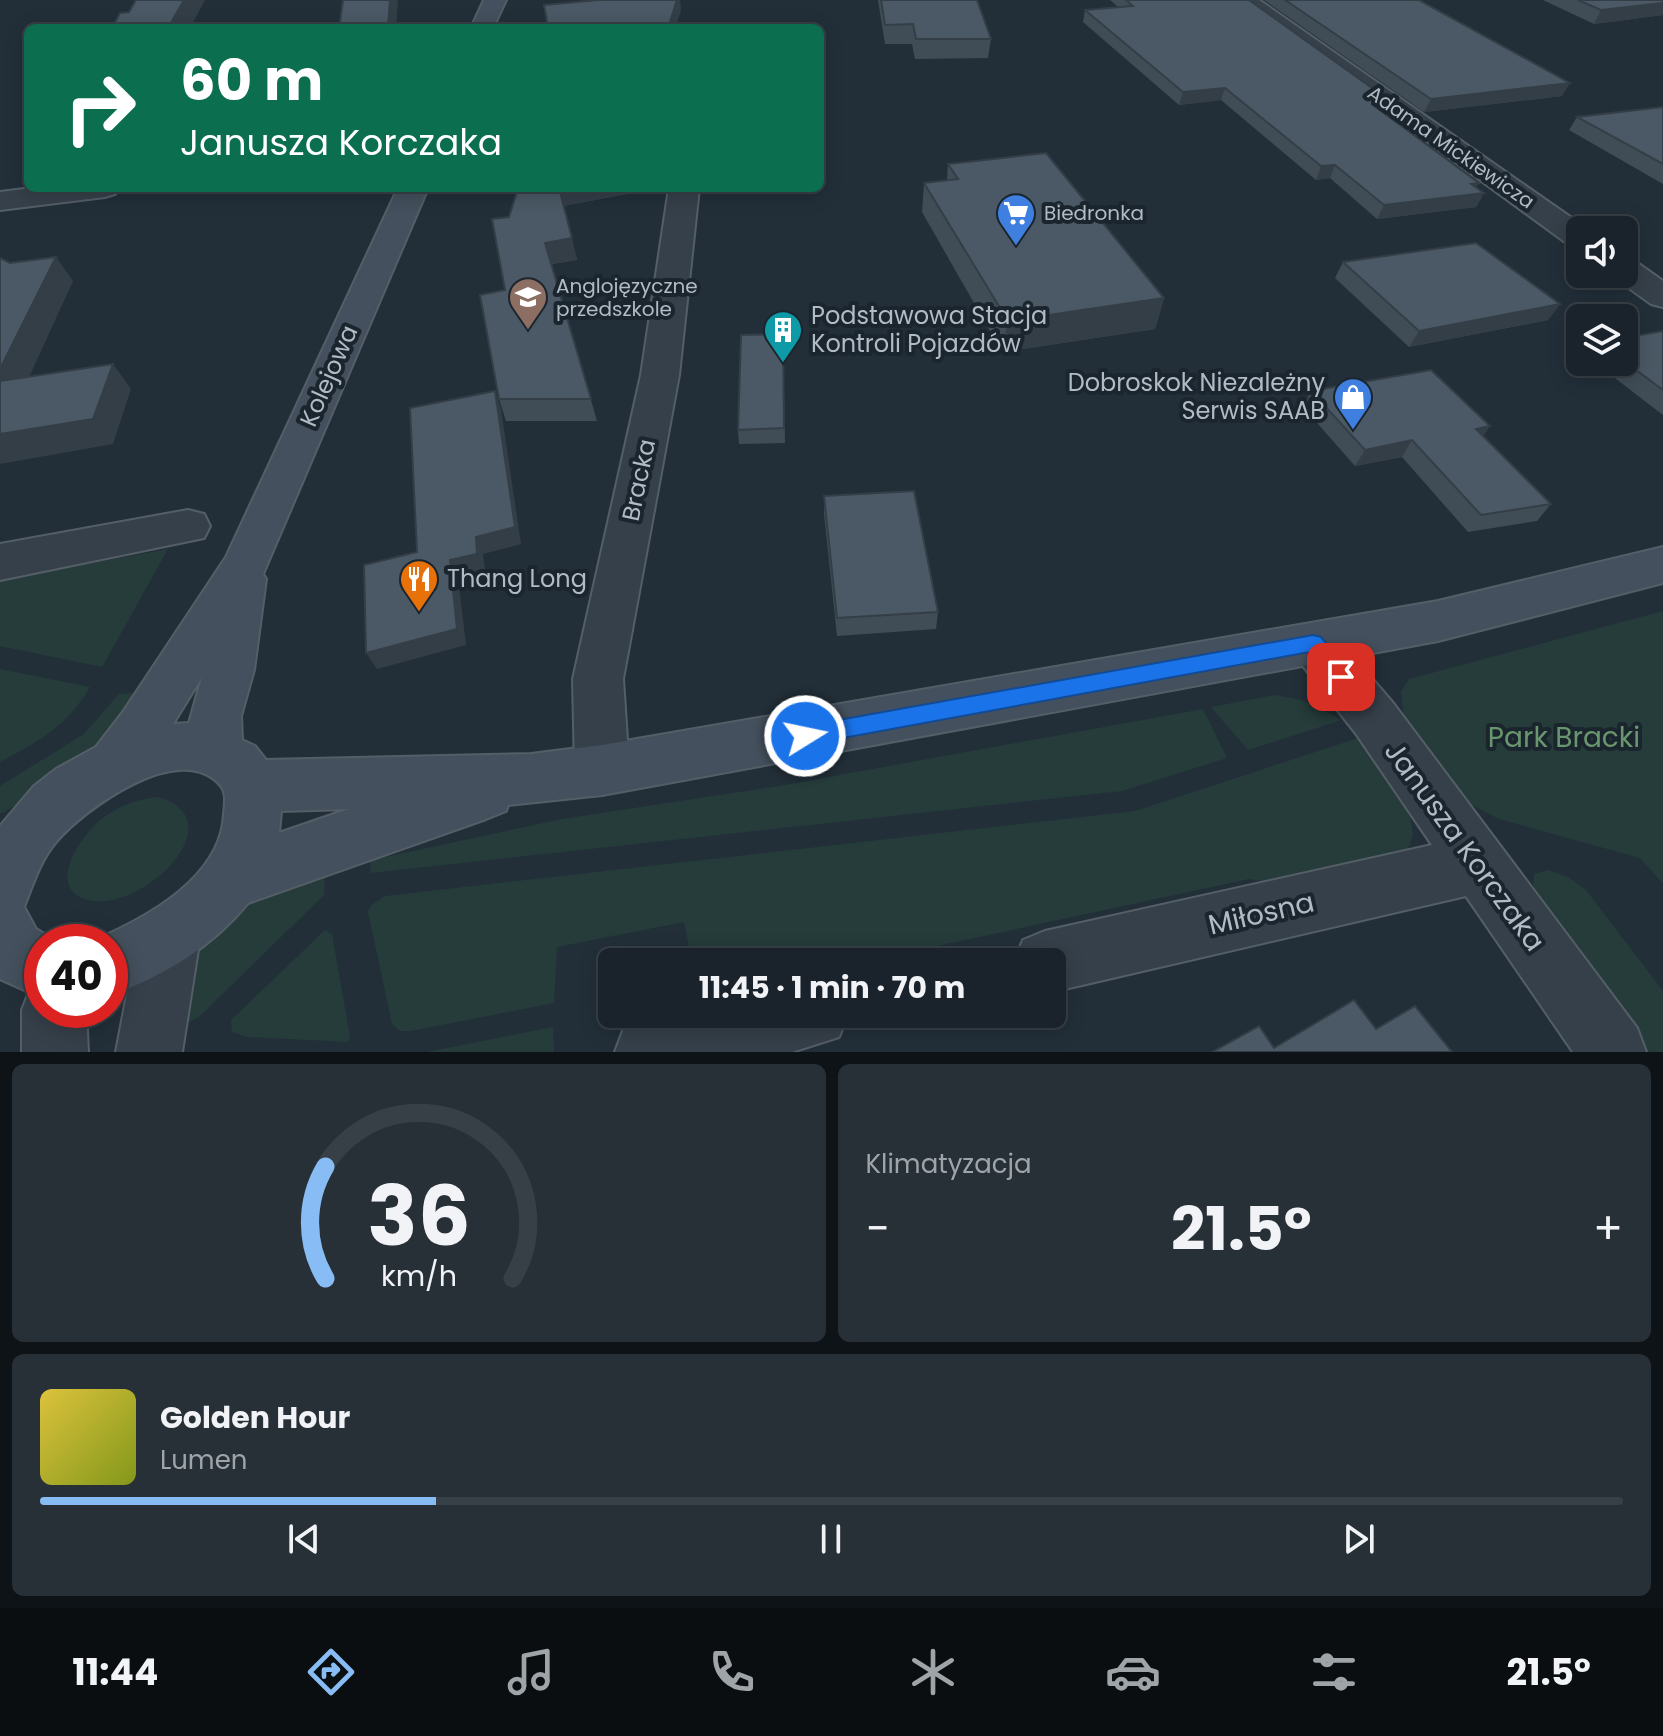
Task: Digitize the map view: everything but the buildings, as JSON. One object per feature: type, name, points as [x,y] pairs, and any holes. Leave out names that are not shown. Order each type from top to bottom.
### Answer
[{"type":"street","points":[[484,24],[495,0]]},
{"type":"street","name":"Adama Mickiewicza","points":[[1245,0],[1566,228]]},
{"type":"street","points":[[0,201],[73,192]]},
{"type":"street","name":"Kolejowa","points":[[116,763],[142,729],[245,565],[411,192]]},
{"type":"street","name":"Bracka","points":[[602,770],[598,679],[660,375],[683,192]]},
{"type":"street","points":[[1638,279],[1663,297]]},
{"type":"street","points":[[0,562],[188,526]]},
{"type":"street","name":"Kolejowa","points":[[128,959],[169,937],[202,911],[227,881],[247,847],[255,814],[234,769],[215,716],[229,670],[245,565]]},
{"type":"street","points":[[0,893],[18,828],[116,763],[153,750],[187,747],[234,769],[531,779],[602,770],[1438,621],[1663,565]]},
{"type":"street","name":"Janusza Korczaka","points":[[1313,643],[1375,719],[1613,1052]]},
{"type":"street","points":[[227,881],[349,837],[531,779]]},
{"type":"street","name":"Miłosna","points":[[1066,957],[1478,864]]},
{"type":"street","points":[[0,923],[0,934],[24,960]]},
{"type":"street","points":[[149,1052],[169,937]]},
{"type":"street","points":[[54,1028],[55,1052]]},
{"type":"street","points":[[648,1052],[754,1028]]},
{"type":"green space","points":[[168,549],[102,667],[0,646],[0,580]]},
{"type":"green space","name":"Park Bracki","points":[[1663,611],[1663,884],[1640,858],[1499,819],[1464,801],[1404,719],[1401,691],[1409,679]]},
{"type":"green space","points":[[0,669],[90,687],[62,722],[0,762]]},
{"type":"green space","points":[[145,692],[108,742],[27,799],[0,814],[0,786],[84,734],[119,694]]},
{"type":"green space","points":[[1275,695],[1302,700],[1342,720],[1248,750],[1211,707]]},
{"type":"green space","points":[[1203,709],[1227,758],[1122,791],[370,873],[371,860],[562,819],[779,786]]},
{"type":"green space","points":[[1358,738],[1410,817],[1413,835],[1406,854],[1293,887],[1249,879],[928,948],[689,948],[684,922],[557,947],[554,1003],[411,1031],[400,1031],[392,1024],[368,912],[371,905],[385,896],[1135,811]]},
{"type":"green space","points":[[159,797],[180,809],[188,824],[186,842],[174,861],[137,891],[115,900],[94,901],[78,896],[70,888],[68,876],[70,864],[84,838],[103,818],[116,810],[137,801]]},
{"type":"green space","points":[[1549,870],[1568,877],[1586,890],[1663,991],[1663,1052],[1646,1052],[1533,894],[1534,874]]},
{"type":"green space","points":[[325,873],[324,895],[199,1017],[168,1031],[194,947],[251,896]]},
{"type":"green space","points":[[325,930],[332,934],[350,1037],[348,1042],[247,1037],[232,1032],[231,1020]]},
{"type":"green space","points":[[553,1027],[554,1052],[427,1052]]},
{"type":"place","name":"Biedronka","points":[[1016,247]]},
{"type":"place","name":"Anglojęzyczne przedszkole","points":[[528,331]]},
{"type":"place","name":"Podstawowa Stacja Kontroli Pojazdów","points":[[783,364]]},
{"type":"place","name":"Dobroskok Niezależny Serwis SAAB","points":[[1353,431]]},
{"type":"place","name":"Thang Long","points":[[419,613]]},
{"type":"route","points":[[805,736],[1313,643],[1341,677]]}]
